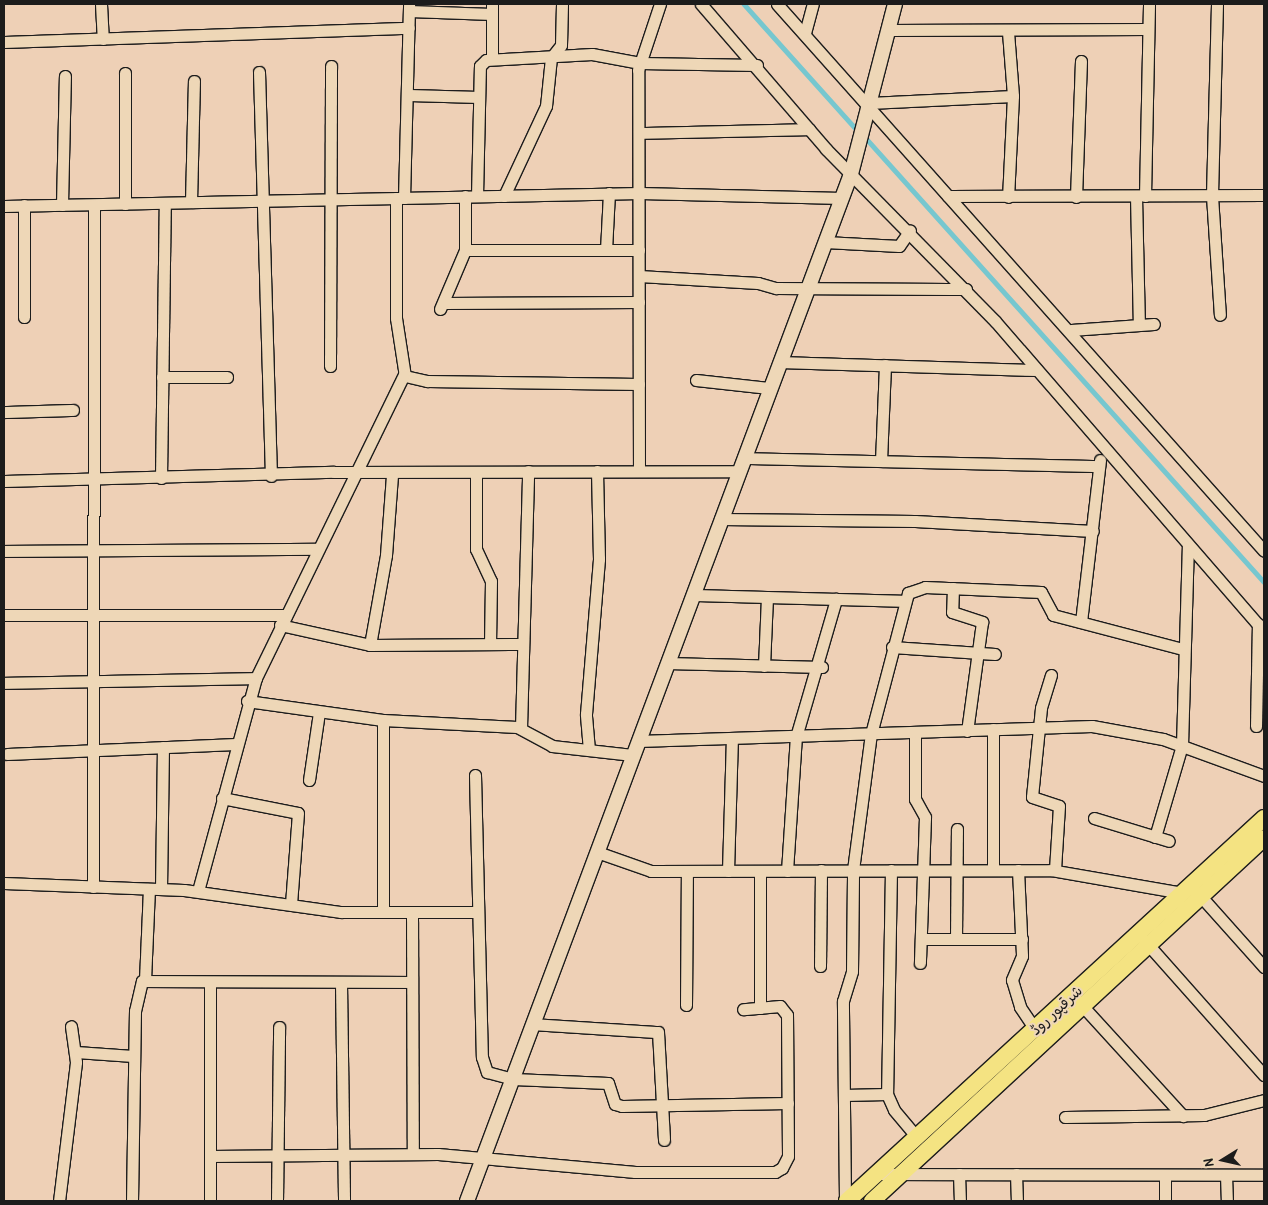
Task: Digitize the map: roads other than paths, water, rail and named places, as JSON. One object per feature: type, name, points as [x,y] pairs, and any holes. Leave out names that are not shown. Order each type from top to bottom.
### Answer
[{"type":"main road","name":"شرقپور روڈ","points":[[872,1201],[903,1174],[1077,1000],[1143,940],[1264,818]]},
{"type":"main road","name":"شرقپور روڈ","points":[[1192,892],[1264,838]]},
{"type":"main road","name":"شرقپور روڈ","points":[[846,1201],[1035,1029],[1077,1000]]},
{"type":"street","points":[[101,4],[103,39]]},
{"type":"street","points":[[504,196],[546,106],[553,56],[561,45],[562,4]]},
{"type":"street","points":[[639,471],[640,63],[660,4]]},
{"type":"street","points":[[701,4],[757,65],[809,129],[852,169],[966,289],[1107,454],[1261,628],[1256,726]]},
{"type":"street","points":[[778,4],[869,102],[948,196],[1071,330],[1264,551]]},
{"type":"street","points":[[805,33],[812,4]]},
{"type":"street","points":[[467,1201],[740,464],[842,198],[852,169],[895,4]]},
{"type":"street","points":[[1139,324],[1141,196],[1149,4]]},
{"type":"street","points":[[1217,4],[1212,196],[1220,315]]},
{"type":"street","points":[[198,891],[247,701],[256,678],[404,374],[396,318],[400,198],[409,95],[409,8],[492,9],[492,59]]},
{"type":"street","points":[[888,30],[929,27],[947,33],[1148,29]]},
{"type":"street","points":[[4,42],[409,28]]},
{"type":"street","points":[[1008,32],[1013,96],[1008,197]]},
{"type":"street","points":[[640,302],[442,306],[465,250],[471,196],[480,66],[492,59],[592,54],[640,63],[757,65]]},
{"type":"street","points":[[1076,196],[1080,61]]},
{"type":"street","points":[[330,366],[328,199],[331,66]]},
{"type":"street","points":[[259,72],[260,201],[271,476]]},
{"type":"street","points":[[125,73],[125,204]]},
{"type":"street","points":[[62,205],[65,76]]},
{"type":"street","points":[[192,202],[194,81]]},
{"type":"street","points":[[409,95],[479,97]]},
{"type":"street","points":[[869,102],[1013,96]]},
{"type":"street","points":[[639,133],[809,129]]},
{"type":"street","points":[[4,206],[640,192],[842,198]]},
{"type":"street","points":[[606,250],[609,193]]},
{"type":"street","points":[[948,196],[1264,195]]},
{"type":"street","points":[[161,478],[165,203]]},
{"type":"street","points":[[93,887],[95,550],[94,205]]},
{"type":"street","points":[[24,206],[24,316]]},
{"type":"street","points":[[825,242],[898,246],[910,230]]},
{"type":"street","points":[[465,250],[640,250]]},
{"type":"street","points":[[639,276],[758,283],[776,288],[966,289]]},
{"type":"street","points":[[1071,330],[1154,324]]},
{"type":"street","points":[[779,362],[1036,370]]},
{"type":"street","points":[[881,461],[884,365]]},
{"type":"street","points":[[404,374],[420,380],[639,384]]},
{"type":"street","points":[[162,377],[227,377]]},
{"type":"street","points":[[696,380],[769,388]]},
{"type":"street","points":[[4,412],[73,410]]},
{"type":"street","points":[[1081,622],[1098,466],[1107,454]]},
{"type":"street","points":[[4,481],[271,476],[356,472],[392,475],[528,471],[639,471],[740,464],[881,461],[1098,466]]},
{"type":"street","points":[[521,728],[528,471]]},
{"type":"street","points":[[589,750],[586,714],[599,568],[597,471]]},
{"type":"street","points":[[476,472],[476,549],[491,581],[490,644]]},
{"type":"street","points":[[370,645],[386,555],[392,475]]},
{"type":"street","points":[[720,518],[915,521],[1092,530]]},
{"type":"street","points":[[1155,836],[1182,745],[1183,649],[1188,546]]},
{"type":"street","points":[[4,551],[318,549]]},
{"type":"street","points":[[846,1201],[843,1001],[852,971],[853,870],[871,734],[904,601],[914,588],[1041,592],[1050,613],[1183,649]]},
{"type":"street","points":[[953,588],[952,612],[982,620],[967,731]]},
{"type":"street","points":[[692,595],[904,601]]},
{"type":"street","points":[[764,666],[766,597]]},
{"type":"street","points":[[787,871],[796,736],[821,667],[836,599]]},
{"type":"street","points":[[4,615],[94,613],[283,620],[370,645],[523,644]]},
{"type":"street","points":[[892,646],[979,651],[995,654]]},
{"type":"street","points":[[666,663],[821,667]]},
{"type":"street","points":[[1051,675],[1039,728],[1032,798],[1059,806],[1055,870]]},
{"type":"street","points":[[4,683],[256,678]]},
{"type":"street","points":[[247,701],[383,720],[521,728],[552,746],[632,754]]},
{"type":"street","points":[[309,780],[319,712]]},
{"type":"street","points":[[383,720],[383,912]]},
{"type":"street","points":[[638,741],[914,734],[993,729],[1122,730],[1182,745],[1264,776]]},
{"type":"street","points":[[992,870],[993,729]]},
{"type":"street","points":[[914,734],[915,799],[925,817],[923,939],[920,963]]},
{"type":"street","points":[[728,871],[732,738]]},
{"type":"street","points":[[7,754],[236,744]]},
{"type":"street","points":[[132,1201],[134,1056],[138,991],[145,980],[155,889],[162,747]]},
{"type":"street","points":[[475,775],[483,1064],[487,1072],[513,1079],[608,1083],[617,1106],[788,1103]]},
{"type":"street","points":[[222,798],[298,813],[291,905]]},
{"type":"street","points":[[1094,818],[1169,841]]},
{"type":"street","points":[[956,939],[957,829]]},
{"type":"street","points":[[597,852],[638,869],[687,871],[1055,870],[1192,892],[1264,967]]},
{"type":"street","points":[[820,966],[821,870]]},
{"type":"street","points":[[891,870],[887,1094],[894,1110],[917,1137]]},
{"type":"street","points":[[1018,870],[1022,939],[1021,959],[1012,980],[1020,1007],[1035,1029]]},
{"type":"street","points":[[686,1005],[687,871]]},
{"type":"street","points":[[760,871],[760,1008]]},
{"type":"street","points":[[4,884],[198,891],[291,905],[383,912],[478,912]]},
{"type":"street","points":[[412,912],[413,1154]]},
{"type":"street","points":[[923,939],[1022,939]]},
{"type":"street","points":[[1143,940],[1264,1075]]},
{"type":"street","points":[[145,980],[210,984],[411,982]]},
{"type":"street","points":[[341,983],[344,1201]]},
{"type":"street","points":[[210,984],[210,1201]]},
{"type":"street","points":[[1077,1000],[1183,1116]]},
{"type":"street","points":[[210,1156],[413,1154],[483,1158],[635,1172],[775,1172],[787,1160],[787,1015],[780,1006],[743,1009]]},
{"type":"street","points":[[533,1024],[656,1030],[661,1039],[664,1140]]},
{"type":"street","points":[[59,1201],[76,1052],[70,1026]]},
{"type":"street","points":[[277,1201],[276,1154],[279,1027]]},
{"type":"street","points":[[76,1052],[134,1056]]},
{"type":"street","points":[[844,1095],[887,1094]]},
{"type":"street","points":[[1065,1117],[1183,1116],[1227,1113],[1264,1100]]},
{"type":"street","points":[[877,1174],[1264,1175]]},
{"type":"street","points":[[960,1174],[960,1201]]},
{"type":"street","points":[[1016,1174],[1017,1201]]},
{"type":"street","points":[[1165,1175],[1165,1201]]},
{"type":"street","points":[[1226,1175],[1227,1201]]},
{"type":"waterway","points":[[744,4],[858,131]]},
{"type":"waterway","points":[[864,136],[1264,582]]}]
